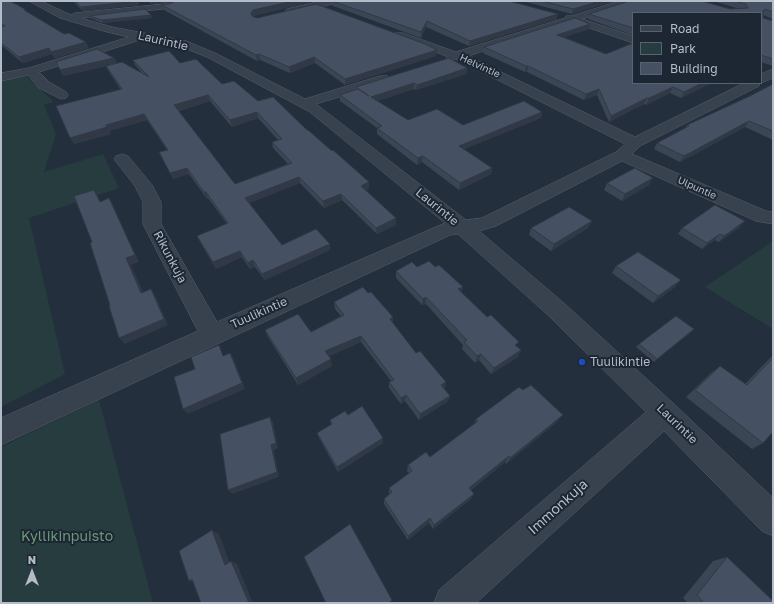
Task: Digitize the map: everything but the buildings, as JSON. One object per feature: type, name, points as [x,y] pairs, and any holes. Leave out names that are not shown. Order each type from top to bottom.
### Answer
[{"type":"street","name":"Laurintie","points":[[34,1],[70,18],[111,30],[182,43],[211,55],[315,109],[462,227],[557,310],[665,413],[773,520]]},
{"type":"street","points":[[280,14],[334,1]]},
{"type":"street","points":[[442,60],[629,1]]},
{"type":"street","points":[[70,18],[79,15],[172,5]]},
{"type":"street","points":[[317,6],[339,13]]},
{"type":"street","points":[[551,13],[574,19],[632,40]]},
{"type":"street","name":"Helvintie","points":[[391,32],[457,55],[628,149]]},
{"type":"street","points":[[1,77],[31,71],[143,36]]},
{"type":"street","points":[[31,71],[44,85],[62,95]]},
{"type":"street","name":"Tuulikintie","points":[[762,78],[773,73]]},
{"type":"street","points":[[305,103],[396,75]]},
{"type":"street","name":"Tuulikintie","points":[[1,432],[446,229],[480,225],[489,222],[750,84]]},
{"type":"street","name":"Ulpuntie","points":[[628,149],[763,217],[773,218]]},
{"type":"street","name":"Rikunkuja","points":[[122,159],[143,185],[149,196],[152,202],[152,224],[212,335]]},
{"type":"street","name":"Immonkuja","points":[[451,602],[665,413]]},
{"type":"green space","points":[[17,76],[26,76],[54,102],[44,105],[56,134],[44,172],[103,154],[119,188],[29,218],[65,374],[1,407],[1,80]]},
{"type":"green space","points":[[773,241],[773,329],[705,287]]},
{"type":"green space","name":"Kyllikinpuisto","points":[[99,400],[153,603],[1,603],[1,447]]},
{"type":"place","name":"Tuulikintie","points":[[582,362]]}]
